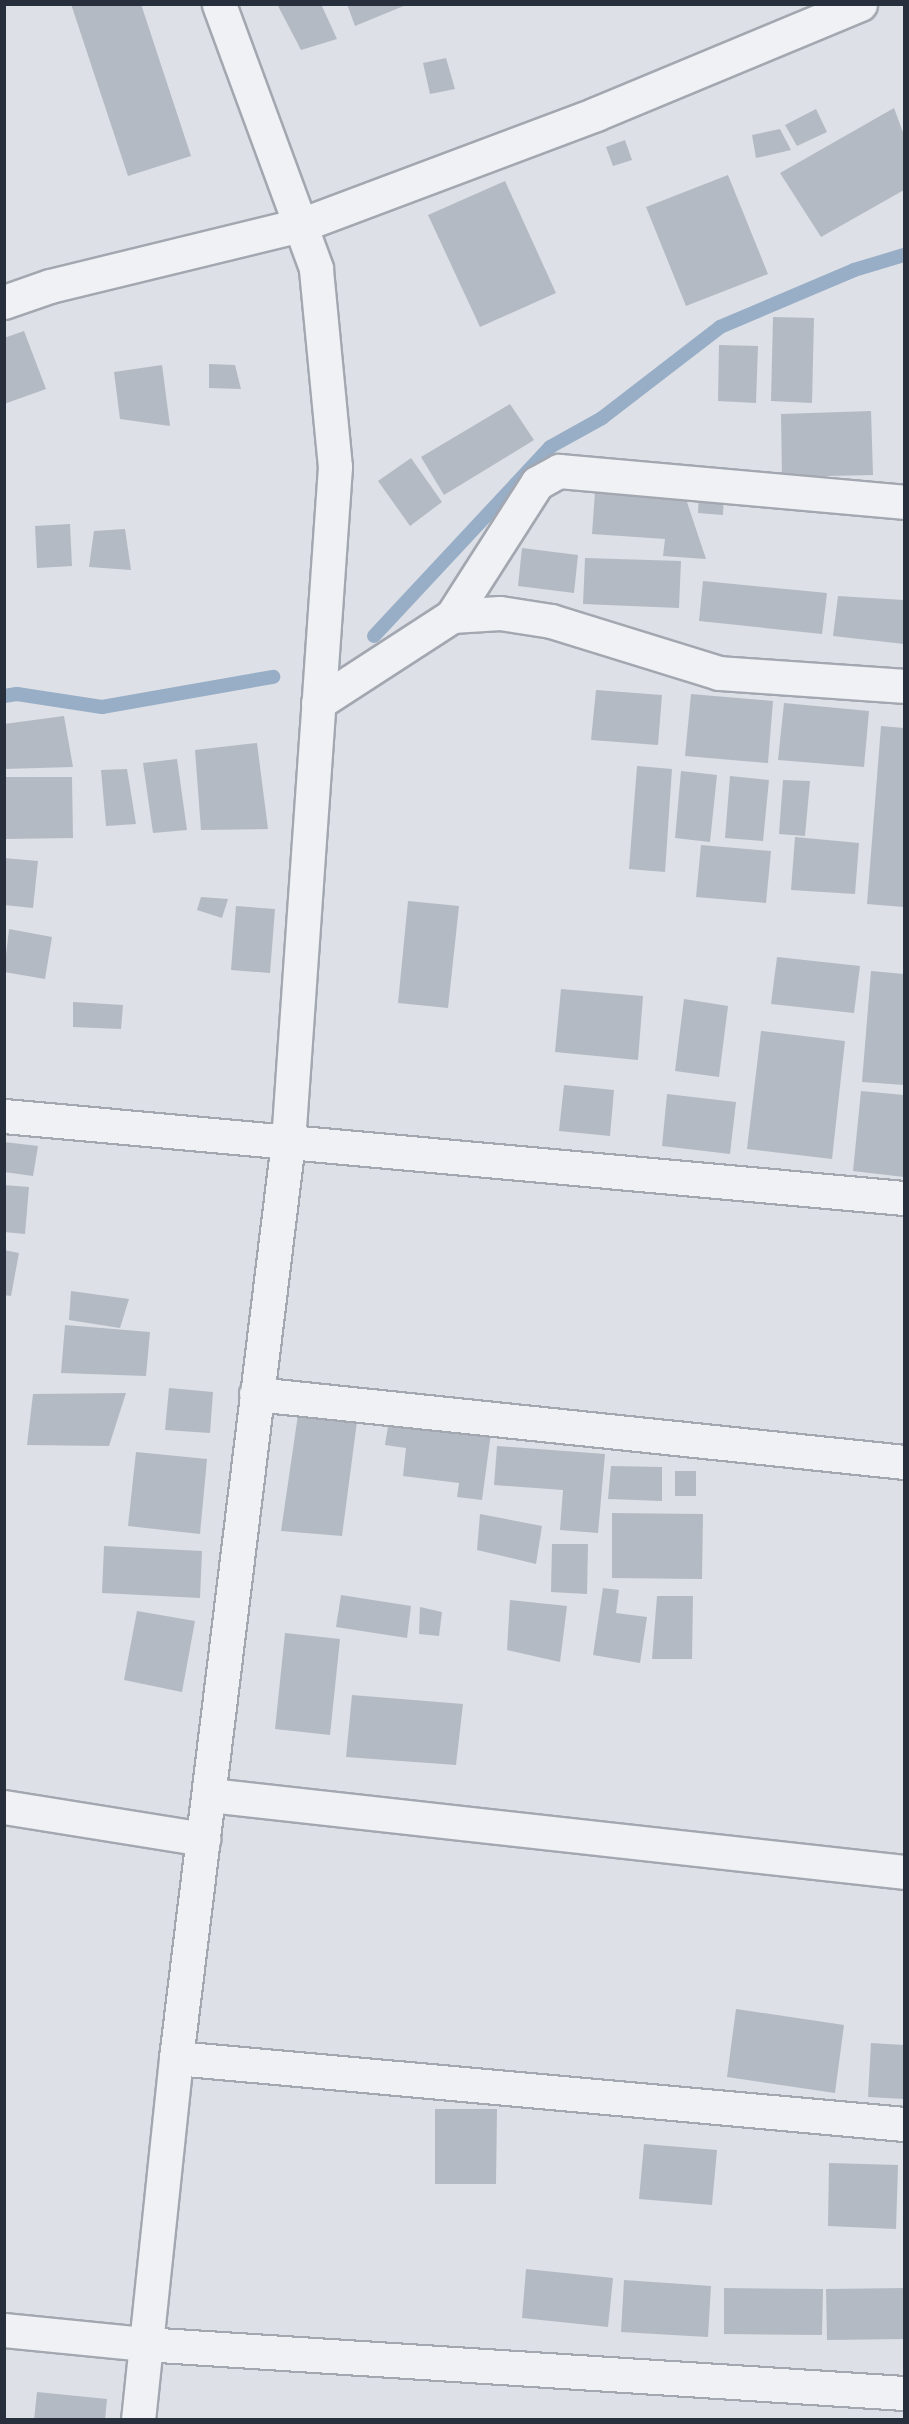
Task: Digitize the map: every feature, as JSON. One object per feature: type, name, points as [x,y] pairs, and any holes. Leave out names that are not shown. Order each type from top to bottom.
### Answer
[{"type":"street","points":[[138,2420],[144,2344],[176,2058],[210,1795],[256,1394],[288,1142],[335,467],[316,268],[219,4]]},
{"type":"street","points":[[4,302],[50,285],[301,225],[596,114],[860,4]]},
{"type":"street","points":[[318,703],[452,616],[537,483],[559,471],[904,502]]},
{"type":"street","points":[[452,616],[500,613],[551,621],[719,673],[904,686]]},
{"type":"street","points":[[4,1116],[904,1198]]},
{"type":"street","points":[[256,1394],[904,1462]]},
{"type":"street","points":[[210,1795],[904,1872]]},
{"type":"street","points":[[4,1807],[203,1839]]},
{"type":"street","points":[[176,2058],[904,2124]]},
{"type":"street","points":[[4,2330],[144,2344],[904,2393]]},
{"type":"building","points":[[71,4],[141,4],[191,156],[128,176]]},
{"type":"building","points":[[277,4],[321,4],[337,39],[301,50]]},
{"type":"building","points":[[347,4],[406,4],[406,5],[355,26]]},
{"type":"building","points":[[446,58],[455,89],[430,94],[423,63]]},
{"type":"building","points":[[894,108],[904,135],[904,190],[821,237],[780,173]]},
{"type":"building","points":[[816,109],[827,132],[797,146],[785,125]]},
{"type":"building","points":[[780,129],[791,150],[756,158],[752,135]]},
{"type":"building","points":[[625,140],[632,160],[613,166],[606,147]]},
{"type":"building","points":[[728,175],[768,274],[686,306],[646,207]]},
{"type":"building","points":[[505,181],[556,293],[480,327],[428,215]]},
{"type":"building","points":[[773,317],[814,318],[812,403],[771,401]]},
{"type":"building","points":[[24,331],[46,389],[4,404],[4,338]]},
{"type":"building","points":[[719,345],[758,346],[756,403],[718,401]]},
{"type":"building","points":[[209,364],[235,365],[241,389],[209,388]]},
{"type":"building","points":[[162,365],[170,426],[120,419],[114,372]]},
{"type":"building","points":[[510,404],[534,440],[444,495],[421,457]]},
{"type":"building","points":[[871,411],[873,475],[782,477],[781,414]]},
{"type":"building","points":[[411,458],[442,502],[410,526],[378,481]]},
{"type":"building","points":[[595,492],[686,499],[706,559],[663,556],[665,539],[592,534]]},
{"type":"building","points":[[699,493],[724,494],[723,515],[698,513]]},
{"type":"building","points":[[70,524],[72,566],[37,568],[35,526]]},
{"type":"building","points":[[125,529],[131,570],[89,567],[94,531]]},
{"type":"building","points":[[522,548],[578,555],[574,593],[518,586]]},
{"type":"building","points":[[585,558],[681,561],[679,608],[583,604]]},
{"type":"building","points":[[703,581],[827,593],[822,634],[699,621]]},
{"type":"building","points":[[838,596],[904,600],[904,644],[833,636]]},
{"type":"building","points":[[596,690],[662,695],[658,745],[591,740]]},
{"type":"building","points":[[691,694],[773,701],[768,763],[685,756]]},
{"type":"building","points":[[784,703],[869,711],[864,767],[778,760]]},
{"type":"building","points":[[64,716],[73,767],[4,769],[4,724]]},
{"type":"building","points":[[881,726],[904,728],[904,907],[867,904]]},
{"type":"building","points":[[257,743],[268,829],[201,830],[195,750]]},
{"type":"building","points":[[177,759],[187,830],[153,833],[143,763]]},
{"type":"building","points":[[637,766],[672,769],[665,872],[629,869]]},
{"type":"building","points":[[127,769],[136,824],[106,826],[101,770]]},
{"type":"building","points":[[681,771],[717,775],[710,842],[675,838]]},
{"type":"building","points":[[730,776],[769,780],[763,841],[725,838]]},
{"type":"building","points":[[4,777],[72,777],[73,838],[4,839]]},
{"type":"building","points":[[783,780],[810,781],[805,836],[779,834]]},
{"type":"building","points":[[795,837],[859,843],[855,894],[791,890]]},
{"type":"building","points":[[701,845],[771,851],[766,903],[696,897]]},
{"type":"building","points":[[4,858],[38,861],[33,908],[4,905]]},
{"type":"building","points":[[201,897],[228,899],[222,918],[197,910]]},
{"type":"building","points":[[408,901],[459,906],[448,1008],[398,1003]]},
{"type":"building","points":[[236,906],[275,909],[270,973],[231,970]]},
{"type":"building","points":[[9,929],[52,937],[45,979],[4,972]]},
{"type":"building","points":[[777,957],[860,966],[854,1013],[771,1004]]},
{"type":"building","points":[[871,971],[904,974],[904,1085],[862,1082]]},
{"type":"building","points":[[561,989],[643,996],[638,1060],[555,1052]]},
{"type":"building","points":[[684,999],[728,1006],[719,1077],[675,1071]]},
{"type":"building","points":[[73,1002],[123,1005],[121,1029],[73,1027]]},
{"type":"building","points":[[761,1031],[845,1041],[832,1159],[747,1149]]},
{"type":"building","points":[[564,1085],[614,1090],[610,1136],[559,1131]]},
{"type":"building","points":[[861,1091],[904,1095],[904,1177],[853,1171]]},
{"type":"building","points":[[667,1094],[736,1102],[730,1154],[662,1146]]},
{"type":"building","points":[[4,1142],[38,1146],[33,1176],[4,1172]]},
{"type":"building","points":[[4,1185],[29,1187],[25,1234],[4,1232]]},
{"type":"building","points":[[4,1250],[19,1253],[11,1296],[4,1295]]},
{"type":"building","points":[[71,1291],[129,1299],[120,1328],[69,1320]]},
{"type":"building","points":[[65,1325],[150,1332],[146,1376],[61,1373]]},
{"type":"building","points":[[169,1388],[213,1392],[210,1433],[165,1430]]},
{"type":"building","points":[[126,1393],[109,1446],[27,1445],[33,1394]]},
{"type":"building","points":[[299,1408],[358,1414],[342,1536],[281,1531]]},
{"type":"building","points":[[389,1420],[491,1433],[482,1500],[457,1497],[459,1483],[403,1476],[406,1448],[385,1445]]},
{"type":"building","points":[[497,1446],[605,1454],[598,1533],[560,1530],[563,1490],[494,1485]]},
{"type":"building","points":[[136,1452],[207,1459],[200,1534],[128,1526]]},
{"type":"building","points":[[611,1466],[662,1467],[662,1501],[608,1499]]},
{"type":"building","points":[[675,1471],[696,1471],[696,1496],[675,1496]]},
{"type":"building","points":[[612,1513],[703,1514],[702,1579],[612,1578]]},
{"type":"building","points":[[480,1514],[542,1526],[536,1564],[477,1550]]},
{"type":"building","points":[[552,1544],[588,1544],[587,1594],[551,1592]]},
{"type":"building","points":[[104,1546],[202,1551],[200,1598],[102,1593]]},
{"type":"building","points":[[603,1588],[619,1590],[616,1613],[647,1617],[640,1663],[593,1655]]},
{"type":"building","points":[[341,1595],[411,1606],[407,1638],[336,1627]]},
{"type":"building","points":[[657,1596],[693,1596],[692,1659],[652,1659]]},
{"type":"building","points":[[510,1600],[567,1606],[560,1662],[507,1650]]},
{"type":"building","points":[[420,1607],[442,1612],[439,1636],[419,1634]]},
{"type":"building","points":[[137,1611],[195,1621],[182,1692],[124,1680]]},
{"type":"building","points":[[285,1633],[340,1639],[330,1735],[275,1729]]},
{"type":"building","points":[[352,1695],[463,1704],[456,1765],[346,1757]]},
{"type":"building","points":[[736,2009],[844,2025],[835,2093],[727,2077]]},
{"type":"building","points":[[871,2043],[904,2045],[904,2099],[868,2097]]},
{"type":"building","points":[[435,2109],[497,2109],[496,2184],[435,2184]]},
{"type":"building","points":[[644,2144],[717,2150],[712,2205],[639,2199]]},
{"type":"building","points":[[829,2163],[898,2165],[896,2229],[828,2226]]},
{"type":"building","points":[[526,2269],[613,2278],[608,2327],[522,2318]]},
{"type":"building","points":[[624,2280],[711,2286],[708,2337],[621,2332]]},
{"type":"building","points":[[724,2288],[823,2289],[822,2335],[724,2334]]},
{"type":"building","points":[[904,2288],[904,2339],[827,2340],[826,2289]]},
{"type":"building","points":[[37,2392],[107,2399],[105,2420],[34,2420]]},
{"type":"waterway","points":[[374,636],[550,447],[602,418],[720,327],[854,270],[904,255]]},
{"type":"waterway","points":[[4,696],[17,694],[102,707],[273,677]]}]
